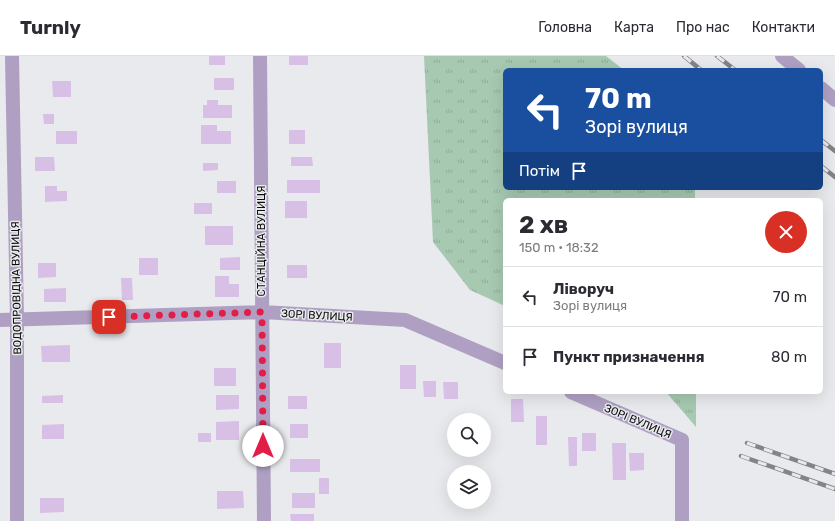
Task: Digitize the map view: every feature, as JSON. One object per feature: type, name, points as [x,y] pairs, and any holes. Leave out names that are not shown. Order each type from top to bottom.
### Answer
[{"type":"street","name":"ВОДОПРОВІДНА ВУЛИЦЯ","points":[[12,56],[17,319],[17,521]]},
{"type":"street","name":"СТАНЦІЙНА ВУЛИЦЯ","points":[[260,56],[264,521]]},
{"type":"street","points":[[782,56],[797,68]]},
{"type":"street","points":[[823,90],[835,100]]},
{"type":"street","name":"ЗОРІ ВУЛИЦЯ","points":[[0,320],[262,312],[405,320],[503,362]]},
{"type":"street","name":"ЗОРІ ВУЛИЦЯ","points":[[576,394],[682,440],[682,521]]},
{"type":"green space","points":[[424,56],[606,56],[621,68],[503,68],[503,190],[695,190],[695,198],[503,198],[503,305],[470,290],[433,242]]},
{"type":"green space","points":[[668,394],[696,394],[696,427]]},
{"type":"building","points":[[209,56],[225,56],[225,65],[209,65]]},
{"type":"building","points":[[289,56],[308,56],[308,65],[289,65]]},
{"type":"building","points":[[214,78],[234,78],[234,90],[214,90]]},
{"type":"building","points":[[52,81],[71,81],[71,97],[53,97]]},
{"type":"building","points":[[207,100],[218,100],[218,105],[232,105],[232,118],[203,118],[203,105],[207,105]]},
{"type":"building","points":[[43,114],[54,114],[54,124],[44,124]]},
{"type":"building","points":[[201,125],[217,125],[217,131],[231,131],[231,144],[201,144]]},
{"type":"building","points":[[289,130],[305,130],[305,144],[289,144]]},
{"type":"building","points":[[56,131],[77,131],[77,144],[56,144]]},
{"type":"building","points":[[35,157],[54,157],[55,171],[35,171]]},
{"type":"building","points":[[291,157],[312,157],[313,166],[291,166]]},
{"type":"building","points":[[203,163],[218,163],[218,170],[203,171]]},
{"type":"building","points":[[287,180],[320,180],[320,193],[287,193]]},
{"type":"building","points":[[217,181],[236,181],[236,193],[217,193]]},
{"type":"building","points":[[45,186],[57,186],[57,191],[67,191],[67,201],[45,202]]},
{"type":"building","points":[[285,201],[307,201],[307,218],[285,218]]},
{"type":"building","points":[[194,203],[212,203],[212,214],[194,214]]},
{"type":"building","points":[[205,226],[233,226],[233,245],[205,245]]},
{"type":"building","points":[[240,257],[240,270],[220,270],[220,258]]},
{"type":"building","points":[[139,258],[158,258],[158,275],[139,275]]},
{"type":"building","points":[[38,263],[56,263],[56,277],[38,278]]},
{"type":"building","points":[[287,265],[307,265],[307,278],[287,278]]},
{"type":"building","points":[[215,276],[229,276],[229,284],[239,284],[239,297],[215,297]]},
{"type":"building","points":[[121,278],[132,278],[133,300],[122,300]]},
{"type":"building","points":[[66,288],[66,302],[44,302],[44,289]]},
{"type":"building","points":[[324,343],[341,343],[341,368],[324,368]]},
{"type":"building","points":[[70,345],[70,362],[42,362],[41,346]]},
{"type":"building","points":[[400,365],[416,365],[416,389],[400,389]]},
{"type":"building","points":[[214,368],[236,368],[236,386],[214,386]]},
{"type":"building","points":[[423,381],[436,381],[436,397],[424,397]]},
{"type":"building","points":[[443,382],[458,382],[458,399],[444,399]]},
{"type":"building","points":[[63,395],[63,403],[42,403],[42,396]]},
{"type":"building","points":[[216,395],[239,395],[239,409],[216,410]]},
{"type":"building","points":[[288,396],[307,396],[307,409],[288,409]]},
{"type":"building","points":[[511,399],[523,399],[524,422],[511,422]]},
{"type":"building","points":[[536,416],[547,416],[547,445],[536,445]]},
{"type":"building","points":[[239,421],[239,440],[216,440],[216,422]]},
{"type":"building","points":[[64,424],[64,439],[42,439],[42,425]]},
{"type":"building","points":[[290,424],[308,424],[308,438],[290,438]]},
{"type":"building","points":[[198,433],[211,433],[211,442],[198,442]]},
{"type":"building","points":[[582,433],[596,433],[596,451],[582,451]]},
{"type":"building","points":[[568,437],[577,437],[577,466],[569,466]]},
{"type":"building","points":[[612,443],[626,443],[626,480],[613,480]]},
{"type":"building","points":[[629,453],[644,453],[644,470],[630,471]]},
{"type":"building","points":[[290,459],[320,459],[320,472],[290,472]]},
{"type":"building","points":[[319,478],[329,478],[329,494],[319,494]]},
{"type":"building","points":[[217,491],[243,491],[244,508],[217,509]]},
{"type":"building","points":[[292,493],[315,493],[315,508],[292,508]]},
{"type":"building","points":[[40,498],[64,498],[64,512],[40,513]]},
{"type":"building","points":[[290,514],[314,514],[314,521],[291,521]]},
{"type":"railway","points":[[684,56],[699,68]]},
{"type":"railway","points":[[717,56],[732,68]]},
{"type":"railway","points":[[823,142],[835,151]]},
{"type":"railway","points":[[823,168],[835,177]]},
{"type":"railway","points":[[747,443],[835,474]]},
{"type":"railway","points":[[741,456],[835,489]]},
{"type":"route","points":[[109,317],[262,312],[263,446]]}]
